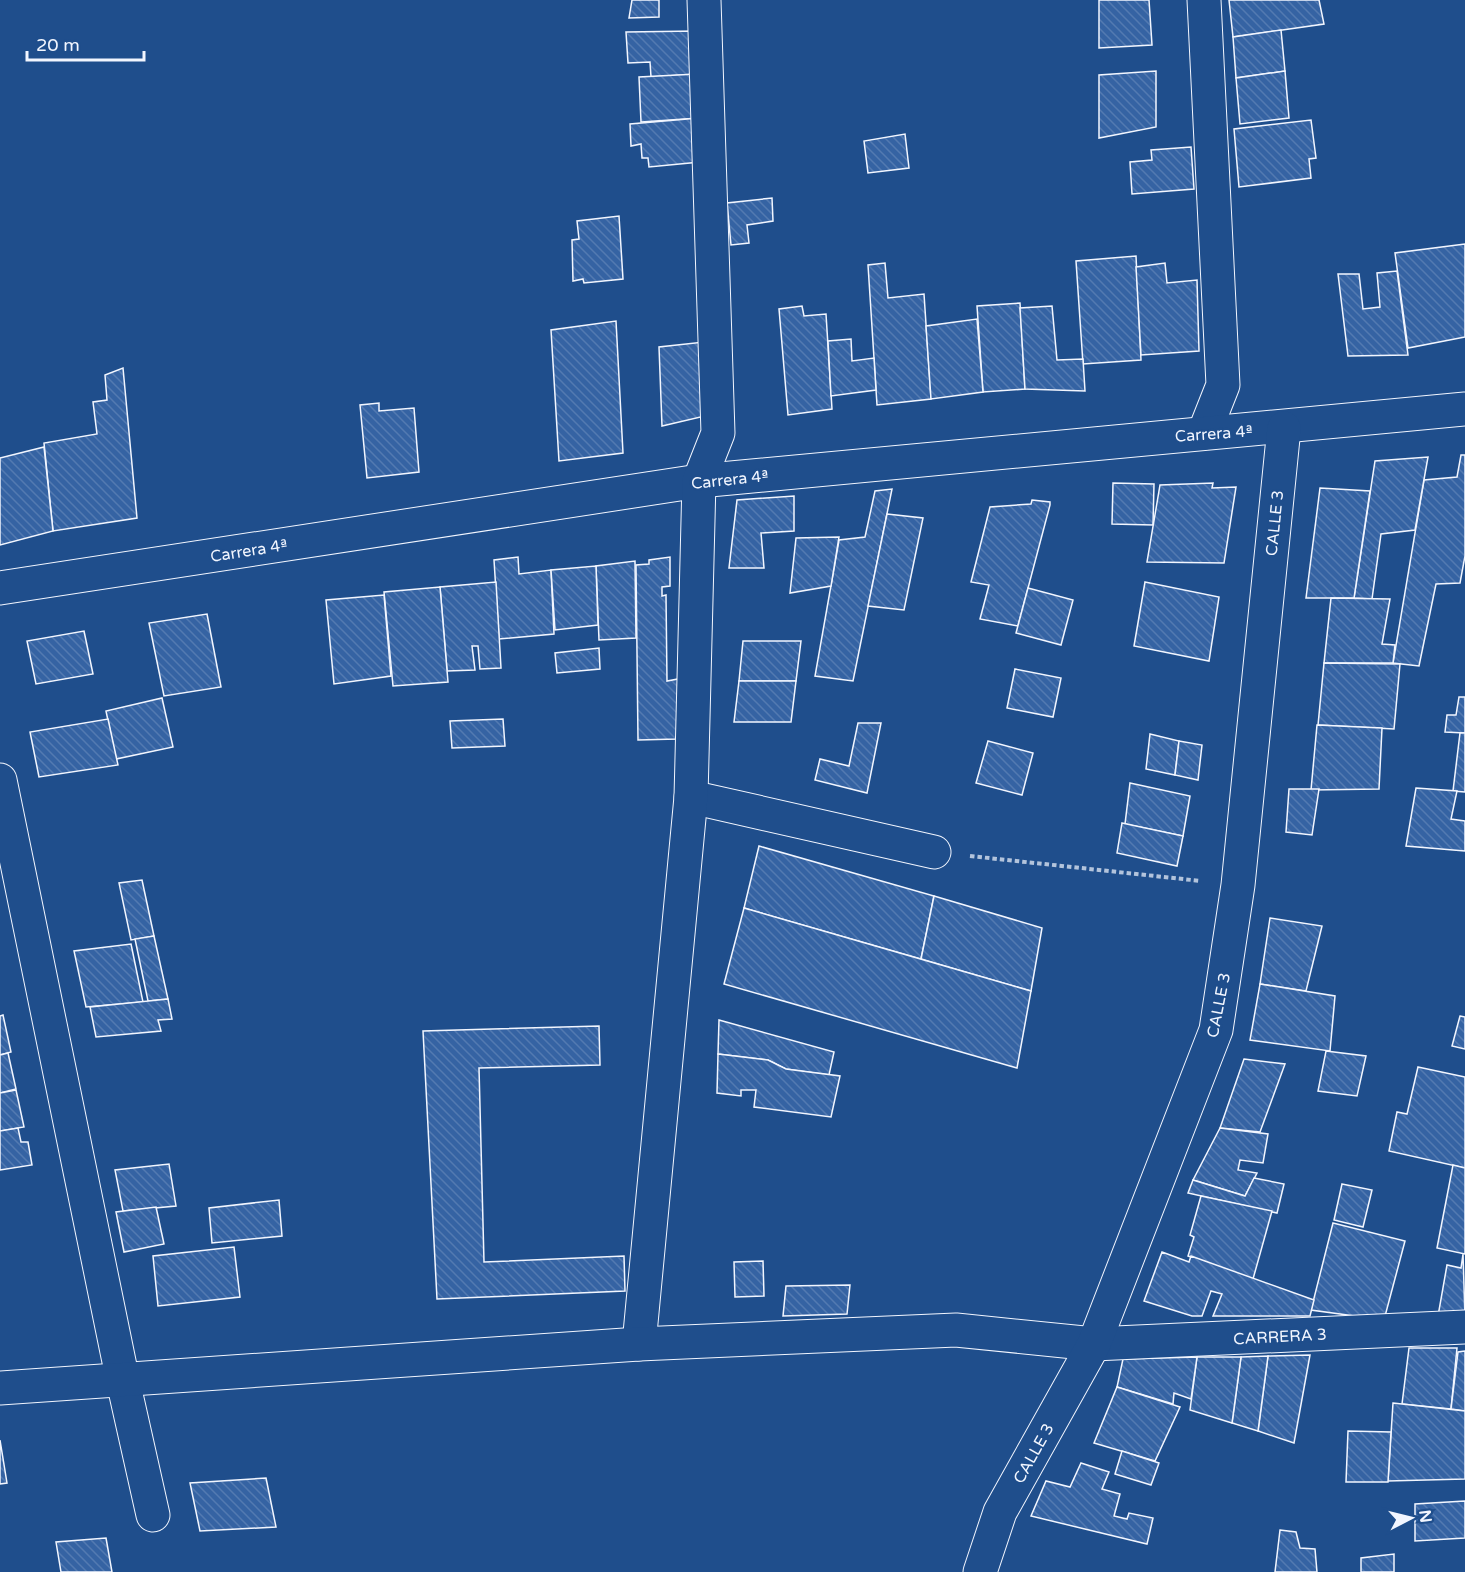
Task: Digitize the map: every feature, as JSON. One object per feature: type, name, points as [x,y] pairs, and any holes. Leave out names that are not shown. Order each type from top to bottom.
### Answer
[{"type":"street","points":[[639,1344],[691,796],[699,481],[718,433],[704,0]]},
{"type":"street","points":[[1204,0],[1223,385],[1204,433]]},
{"type":"street","name":"Carrera 4ª","points":[[0,588],[699,481],[1204,433],[1284,428],[1465,409]]},
{"type":"street","name":"CALLE 3","points":[[980,1572],[1000,1512],[1094,1344],[1216,1030],[1238,885],[1284,428]]},
{"type":"street","points":[[0,780],[123,1381],[153,1515]]},
{"type":"street","points":[[691,796],[934,852]]},
{"type":"street","name":"CARRERA 3","points":[[0,1388],[639,1344],[956,1330],[1094,1344],[1465,1328]]},
{"type":"path","points":[[934,852],[1238,885]]},
{"type":"building","points":[[632,0],[659,0],[659,17],[629,18]]},
{"type":"building","points":[[1099,0],[1149,0],[1152,45],[1099,48]]},
{"type":"building","points":[[1229,0],[1319,0],[1324,24],[1233,37]]},
{"type":"building","points":[[1281,30],[1285,71],[1236,78],[1233,37]]},
{"type":"building","points":[[696,31],[697,74],[651,77],[650,62],[628,63],[626,32]]},
{"type":"building","points":[[1156,71],[1156,127],[1099,138],[1099,75]]},
{"type":"building","points":[[1285,71],[1289,118],[1240,124],[1236,78]]},
{"type":"building","points":[[697,74],[699,118],[641,122],[639,77]]},
{"type":"building","points":[[699,118],[700,162],[649,167],[648,158],[642,158],[641,144],[631,146],[630,124]]},
{"type":"building","points":[[1311,120],[1316,158],[1309,159],[1311,178],[1239,187],[1234,129]]},
{"type":"building","points":[[905,134],[909,168],[868,173],[864,141]]},
{"type":"building","points":[[1191,147],[1194,189],[1132,194],[1130,162],[1152,160],[1151,150]]},
{"type":"building","points":[[772,198],[773,221],[747,225],[749,243],[731,245],[727,203]]},
{"type":"building","points":[[619,216],[623,279],[584,283],[583,279],[573,281],[572,240],[579,239],[577,221]]},
{"type":"building","points":[[1465,244],[1465,337],[1408,348],[1395,253]]},
{"type":"building","points":[[1136,256],[1141,360],[1083,364],[1076,261]]},
{"type":"building","points":[[885,263],[888,298],[924,294],[931,399],[877,405],[868,265]]},
{"type":"building","points":[[1165,263],[1167,283],[1197,280],[1199,351],[1141,355],[1136,267]]},
{"type":"building","points":[[1397,271],[1408,355],[1348,356],[1338,274],[1359,274],[1363,309],[1380,307],[1377,273]]},
{"type":"building","points":[[1020,303],[1025,389],[983,392],[977,306]]},
{"type":"building","points":[[802,306],[804,316],[826,314],[832,409],[788,415],[779,309]]},
{"type":"building","points":[[1052,306],[1057,360],[1083,359],[1085,391],[1025,389],[1020,308]]},
{"type":"building","points":[[977,319],[983,392],[931,399],[926,326]]},
{"type":"building","points":[[616,321],[623,453],[559,461],[551,330]]},
{"type":"building","points":[[851,339],[852,361],[874,358],[876,390],[831,396],[828,341]]},
{"type":"building","points":[[704,342],[705,416],[662,426],[659,347]]},
{"type":"building","points":[[123,368],[137,518],[53,531],[44,443],[97,434],[93,402],[107,400],[105,375]]},
{"type":"building","points":[[379,403],[379,411],[414,408],[419,472],[367,478],[360,405]]},
{"type":"building","points":[[44,447],[53,531],[0,545],[0,458]]},
{"type":"building","points":[[1461,455],[1465,455],[1465,556],[1460,583],[1436,584],[1419,666],[1393,663],[1424,480],[1457,477]]},
{"type":"building","points":[[1428,457],[1415,530],[1381,534],[1372,599],[1354,598],[1375,461]]},
{"type":"building","points":[[1113,483],[1154,484],[1153,525],[1112,524]]},
{"type":"building","points":[[1213,483],[1212,488],[1236,487],[1224,563],[1147,562],[1160,485]]},
{"type":"building","points":[[1320,488],[1370,491],[1354,598],[1306,598]]},
{"type":"building","points":[[892,489],[853,681],[815,676],[839,540],[865,537],[875,491]]},
{"type":"building","points":[[794,496],[794,531],[761,533],[764,568],[729,568],[737,500]]},
{"type":"building","points":[[1032,500],[1050,502],[1050,505],[1018,626],[980,619],[989,585],[971,582],[990,507],[1031,504]]},
{"type":"building","points":[[887,514],[923,518],[904,610],[868,606]]},
{"type":"building","points":[[839,537],[831,586],[790,593],[796,538]]},
{"type":"building","points":[[518,557],[519,574],[551,570],[554,634],[499,639],[494,560]]},
{"type":"building","points":[[670,557],[670,586],[662,587],[662,596],[666,595],[667,681],[678,679],[677,739],[638,740],[636,565],[649,564],[649,560]]},
{"type":"building","points":[[635,561],[636,638],[599,640],[596,566]]},
{"type":"building","points":[[596,566],[598,625],[555,630],[551,570]]},
{"type":"building","points":[[496,582],[501,668],[480,669],[478,646],[472,646],[475,670],[447,671],[440,587]]},
{"type":"building","points":[[1145,582],[1219,597],[1209,661],[1134,646]]},
{"type":"building","points":[[440,587],[448,682],[393,686],[384,592]]},
{"type":"building","points":[[1028,588],[1073,600],[1061,645],[1016,633]]},
{"type":"building","points":[[384,595],[391,676],[334,684],[326,600]]},
{"type":"building","points":[[1331,598],[1390,599],[1382,644],[1395,645],[1393,663],[1324,663]]},
{"type":"building","points":[[207,614],[221,687],[164,696],[149,623]]},
{"type":"building","points":[[84,631],[93,674],[36,684],[27,641]]},
{"type":"building","points":[[743,641],[801,641],[796,681],[739,681]]},
{"type":"building","points":[[599,648],[600,669],[557,673],[555,653]]},
{"type":"building","points":[[1324,663],[1400,664],[1394,729],[1318,725]]},
{"type":"building","points":[[1015,669],[1061,678],[1053,717],[1007,708]]},
{"type":"building","points":[[739,681],[796,681],[791,722],[734,722]]},
{"type":"building","points":[[1459,697],[1465,697],[1465,733],[1445,732],[1447,715],[1456,715]]},
{"type":"building","points":[[162,698],[173,747],[116,759],[106,711]]},
{"type":"building","points":[[108,719],[118,765],[39,777],[30,732]]},
{"type":"building","points":[[503,719],[505,746],[452,748],[450,721]]},
{"type":"building","points":[[858,723],[881,723],[867,793],[815,780],[820,759],[849,766]]},
{"type":"building","points":[[1317,725],[1382,728],[1379,789],[1311,790]]},
{"type":"building","points":[[1460,733],[1465,733],[1465,792],[1453,791]]},
{"type":"building","points":[[1150,734],[1179,741],[1175,775],[1146,769]]},
{"type":"building","points":[[988,741],[1033,753],[1022,795],[976,783]]},
{"type":"building","points":[[1179,741],[1202,745],[1198,780],[1175,775]]},
{"type":"building","points":[[1130,783],[1190,796],[1183,836],[1125,824]]},
{"type":"building","points":[[1416,788],[1457,791],[1451,819],[1465,821],[1465,851],[1406,846]]},
{"type":"building","points":[[1289,789],[1319,789],[1312,835],[1286,832]]},
{"type":"building","points":[[1122,823],[1183,836],[1177,866],[1117,853]]},
{"type":"building","points":[[759,846],[934,896],[921,959],[744,908]]},
{"type":"building","points":[[142,880],[154,936],[131,940],[119,883]]},
{"type":"building","points":[[934,896],[1042,928],[1031,991],[921,959]]},
{"type":"building","points":[[744,908],[1031,991],[1017,1068],[724,984]]},
{"type":"building","points":[[1270,918],[1322,926],[1306,991],[1260,984]]},
{"type":"building","points":[[154,936],[168,999],[148,1001],[135,939]]},
{"type":"building","points":[[131,944],[143,1002],[86,1007],[74,951]]},
{"type":"building","points":[[1260,984],[1335,996],[1330,1051],[1250,1040]]},
{"type":"building","points":[[168,999],[172,1019],[158,1020],[161,1031],[96,1037],[90,1007]]},
{"type":"building","points":[[3,1015],[11,1052],[0,1055],[0,1016]]},
{"type":"building","points":[[1460,1016],[1465,1017],[1465,1049],[1452,1046]]},
{"type":"building","points":[[719,1020],[834,1052],[829,1075],[786,1069],[768,1060],[718,1054]]},
{"type":"building","points":[[599,1026],[600,1065],[479,1068],[484,1262],[624,1256],[625,1291],[437,1299],[423,1031]]},
{"type":"building","points":[[1326,1051],[1366,1056],[1357,1096],[1318,1091]]},
{"type":"building","points":[[8,1053],[16,1089],[0,1093],[0,1055]]},
{"type":"building","points":[[718,1054],[768,1060],[786,1069],[840,1076],[831,1117],[754,1107],[756,1090],[741,1090],[741,1096],[717,1093]]},
{"type":"building","points":[[1244,1059],[1285,1064],[1260,1132],[1220,1128]]},
{"type":"building","points":[[1418,1067],[1465,1077],[1465,1168],[1389,1151],[1397,1112],[1407,1114]]},
{"type":"building","points":[[16,1090],[24,1127],[0,1131],[0,1093]]},
{"type":"building","points":[[18,1128],[21,1142],[28,1142],[32,1165],[0,1170],[0,1131]]},
{"type":"building","points":[[1220,1128],[1268,1134],[1263,1163],[1240,1160],[1238,1170],[1257,1173],[1245,1196],[1193,1180]]},
{"type":"building","points":[[169,1164],[176,1206],[123,1211],[115,1170]]},
{"type":"building","points":[[1453,1165],[1465,1168],[1465,1254],[1437,1248]]},
{"type":"building","points":[[1254,1178],[1284,1184],[1277,1213],[1188,1193],[1193,1180],[1245,1196]]},
{"type":"building","points":[[1342,1184],[1372,1190],[1363,1227],[1334,1220]]},
{"type":"building","points":[[1201,1196],[1272,1211],[1253,1279],[1188,1256],[1194,1237],[1190,1235]]},
{"type":"building","points":[[279,1200],[282,1236],[212,1243],[209,1208]]},
{"type":"building","points":[[156,1207],[164,1244],[124,1252],[116,1212]]},
{"type":"building","points":[[1333,1223],[1405,1241],[1384,1320],[1311,1310]]},
{"type":"building","points":[[234,1247],[240,1297],[158,1306],[153,1256]]},
{"type":"building","points":[[1162,1252],[1189,1262],[1191,1256],[1314,1300],[1310,1316],[1213,1316],[1222,1294],[1211,1291],[1202,1316],[1192,1316],[1144,1301]]},
{"type":"building","points":[[1463,1254],[1465,1317],[1438,1316],[1447,1265],[1461,1268]]},
{"type":"building","points":[[763,1261],[764,1296],[735,1297],[734,1262]]},
{"type":"building","points":[[850,1285],[847,1314],[783,1316],[786,1286]]},
{"type":"building","points":[[1409,1348],[1457,1348],[1451,1409],[1402,1404]]},
{"type":"building","points":[[1465,1351],[1465,1411],[1451,1409],[1458,1352]]},
{"type":"building","points":[[1310,1355],[1294,1443],[1258,1431],[1268,1356]]},
{"type":"building","points":[[1268,1356],[1258,1431],[1232,1423],[1241,1357]]},
{"type":"building","points":[[1197,1357],[1241,1357],[1232,1423],[1190,1410]]},
{"type":"building","points":[[1197,1357],[1191,1399],[1174,1393],[1173,1404],[1117,1387],[1123,1359]]},
{"type":"building","points":[[1117,1387],[1180,1407],[1155,1461],[1094,1443]]},
{"type":"building","points":[[1393,1403],[1465,1411],[1465,1479],[1388,1481]]},
{"type":"building","points":[[1348,1431],[1391,1432],[1388,1482],[1346,1482]]},
{"type":"building","points":[[0,1440],[7,1483],[0,1484]]},
{"type":"building","points":[[1122,1451],[1159,1463],[1151,1485],[1115,1474]]},
{"type":"building","points":[[1081,1463],[1109,1472],[1102,1489],[1120,1494],[1114,1516],[1127,1519],[1129,1513],[1153,1518],[1147,1544],[1031,1516],[1046,1481],[1070,1487]]},
{"type":"building","points":[[266,1478],[276,1527],[200,1531],[190,1483]]},
{"type":"building","points":[[1465,1501],[1465,1538],[1415,1541],[1415,1504]]},
{"type":"building","points":[[1280,1530],[1296,1532],[1300,1548],[1315,1549],[1317,1572],[1275,1572]]},
{"type":"building","points":[[106,1538],[112,1572],[61,1572],[56,1542]]},
{"type":"building","points":[[1394,1554],[1394,1572],[1361,1572],[1361,1558]]}]
